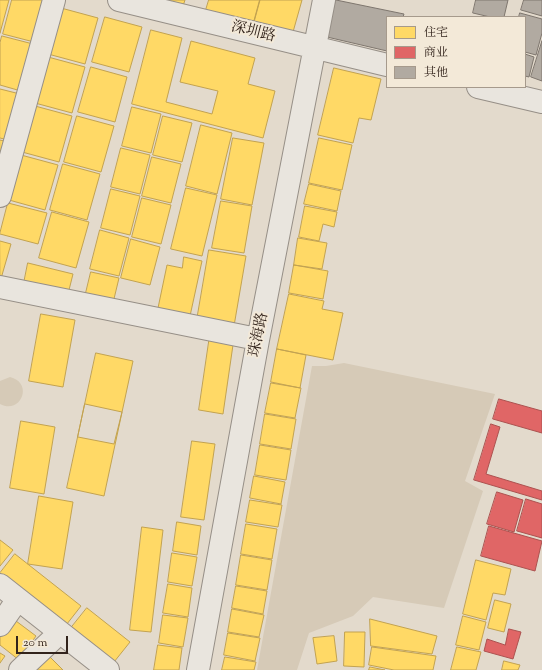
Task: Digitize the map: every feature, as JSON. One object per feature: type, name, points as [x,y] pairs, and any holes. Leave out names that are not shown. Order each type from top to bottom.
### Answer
[{"type":"street","points":[[0,196],[54,0]]},
{"type":"street","name":"深圳路","points":[[119,0],[386,65]]},
{"type":"street","name":"珠海路","points":[[198,670],[312,47],[319,0]]},
{"type":"street","name":"珠海路","points":[[194,670],[252,338],[312,47],[324,0]]},
{"type":"street","points":[[482,88],[542,102]]},
{"type":"street","points":[[0,287],[252,338]]},
{"type":"street","points":[[6,604],[92,670]]},
{"type":"street","points":[[6,604],[108,670]]},
{"type":"street","points":[[20,670],[52,640]]},
{"type":"shaded area","points":[[344,363],[495,394],[465,481],[483,491],[444,608],[373,597],[353,616],[309,633],[297,670],[257,670],[312,366],[326,366]]},
{"type":"shaded area","points":[[10,377],[17,380],[22,385],[23,391],[19,402],[14,405],[7,406],[0,404],[0,381]]},
{"type":"building: 住宅","points":[[0,0],[9,0],[0,33]]},
{"type":"building: 住宅","points":[[12,0],[45,0],[34,42],[3,34]]},
{"type":"building: 住宅","points":[[164,0],[185,0],[183,6]]},
{"type":"building: 住宅","points":[[209,0],[260,0],[254,22],[206,10]]},
{"type":"building: 住宅","points":[[260,0],[302,0],[293,32],[254,22]]},
{"type":"building: 住宅","points":[[61,8],[98,18],[85,64],[48,54]]},
{"type":"building: 住宅","points":[[105,17],[142,27],[129,72],[92,62]]},
{"type":"building: 住宅","points":[[151,30],[182,38],[166,102],[212,114],[218,91],[180,82],[191,41],[255,58],[248,84],[275,91],[263,138],[132,104]]},
{"type":"building: 住宅","points":[[2,36],[33,44],[21,91],[0,85],[0,43]]},
{"type":"building: 住宅","points":[[48,57],[85,67],[72,113],[35,103]]},
{"type":"building: 住宅","points":[[91,67],[127,77],[115,122],[78,112]]},
{"type":"building: 住宅","points":[[334,68],[381,79],[371,120],[359,118],[353,143],[318,135]]},
{"type":"building: 住宅","points":[[0,89],[20,94],[8,140],[0,138]]},
{"type":"building: 住宅","points":[[35,106],[72,116],[59,162],[22,152]]},
{"type":"building: 住宅","points":[[132,107],[161,114],[151,153],[122,146]]},
{"type":"building: 住宅","points":[[77,116],[114,126],[101,172],[64,162]]},
{"type":"building: 住宅","points":[[163,116],[192,123],[182,162],[153,155]]},
{"type":"building: 住宅","points":[[201,125],[232,133],[217,194],[186,186]]},
{"type":"building: 住宅","points":[[233,138],[264,143],[252,205],[221,199]]},
{"type":"building: 住宅","points":[[319,138],[352,145],[342,190],[309,183]]},
{"type":"building: 住宅","points":[[0,140],[8,142],[0,172]]},
{"type":"building: 住宅","points":[[121,148],[150,155],[140,194],[111,187]]},
{"type":"building: 住宅","points":[[21,155],[58,165],[45,210],[9,200]]},
{"type":"building: 住宅","points":[[152,157],[181,164],[171,203],[142,196]]},
{"type":"building: 住宅","points":[[63,164],[100,174],[87,220],[50,210]]},
{"type":"building: 住宅","points":[[309,184],[341,191],[337,211],[304,204]]},
{"type":"building: 住宅","points":[[186,188],[217,195],[202,256],[171,249]]},
{"type":"building: 住宅","points":[[111,189],[140,196],[130,235],[101,228]]},
{"type":"building: 住宅","points":[[142,198],[171,205],[161,244],[132,237]]},
{"type":"building: 住宅","points":[[221,201],[252,206],[244,253],[212,248]]},
{"type":"building: 住宅","points":[[8,203],[47,213],[38,244],[0,234]]},
{"type":"building: 住宅","points":[[305,206],[337,212],[334,227],[323,224],[319,241],[299,237]]},
{"type":"building: 住宅","points":[[52,212],[89,222],[76,268],[39,258]]},
{"type":"building: 住宅","points":[[100,230],[129,238],[119,276],[90,269]]},
{"type":"building: 住宅","points":[[298,238],[327,243],[322,269],[294,265]]},
{"type":"building: 住宅","points":[[131,239],[160,247],[150,285],[121,278]]},
{"type":"building: 住宅","points":[[0,241],[11,244],[0,282]]},
{"type":"building: 住宅","points":[[209,250],[246,256],[234,326],[197,320]]},
{"type":"building: 住宅","points":[[184,257],[202,261],[190,316],[158,308],[167,265],[182,268]]},
{"type":"building: 住宅","points":[[28,263],[73,274],[67,298],[23,288]]},
{"type":"building: 住宅","points":[[294,265],[328,271],[323,299],[289,293]]},
{"type":"building: 住宅","points":[[91,272],[119,278],[113,303],[85,297]]},
{"type":"building: 住宅","points":[[289,294],[324,301],[322,309],[343,313],[333,360],[277,349]]},
{"type":"building: 住宅","points":[[41,314],[75,320],[63,387],[29,381]]},
{"type":"building: 住宅","points":[[210,335],[234,338],[223,414],[199,410]]},
{"type":"building: 住宅","points":[[277,349],[306,355],[300,388],[271,382]]},
{"type":"building: 住宅","points":[[96,353],[133,361],[104,496],[67,488]]},
{"type":"building: 住宅","points":[[271,383],[301,388],[295,418],[265,413]]},
{"type":"building: 住宅","points":[[85,404],[122,412],[114,444],[78,437]]},
{"type":"building: 住宅","points":[[265,414],[296,419],[291,449],[260,444]]},
{"type":"building: 住宅","points":[[21,421],[55,427],[44,494],[10,488]]},
{"type":"building: 住宅","points":[[192,441],[215,444],[204,520],[181,517]]},
{"type":"building: 住宅","points":[[260,445],[291,450],[286,480],[255,475]]},
{"type":"building: 住宅","points":[[254,476],[285,482],[281,504],[250,498]]},
{"type":"building: 住宅","points":[[39,496],[73,502],[62,569],[28,564]]},
{"type":"building: 住宅","points":[[250,500],[282,505],[278,527],[246,522]]},
{"type":"building: 住宅","points":[[177,522],[201,526],[197,555],[173,551]]},
{"type":"building: 住宅","points":[[246,524],[277,529],[272,559],[241,554]]},
{"type":"building: 住宅","points":[[142,527],[163,530],[151,632],[130,630]]},
{"type":"building: 住宅","points":[[0,540],[13,550],[0,566]]},
{"type":"building: 住宅","points":[[172,553],[197,557],[192,586],[168,582]]},
{"type":"building: 住宅","points":[[15,554],[81,606],[63,629],[0,580],[0,573]]},
{"type":"building: 住宅","points":[[241,555],[272,560],[267,590],[236,585]]},
{"type":"building: 住宅","points":[[476,560],[511,569],[505,595],[493,593],[486,620],[463,614]]},
{"type":"building: 住宅","points":[[168,584],[192,588],[188,617],[163,613]]},
{"type":"building: 住宅","points":[[236,586],[267,591],[263,614],[232,608]]},
{"type":"building: 住宅","points":[[495,600],[511,604],[504,632],[488,628]]},
{"type":"building: 住宅","points":[[87,608],[130,642],[114,662],[71,628]]},
{"type":"building: 住宅","points":[[232,609],[264,615],[259,637],[228,632]]},
{"type":"building: 住宅","points":[[163,615],[188,618],[183,647],[159,643]]},
{"type":"building: 住宅","points":[[463,616],[486,622],[479,650],[456,645]]},
{"type":"building: 住宅","points":[[12,618],[36,636],[19,660],[0,645],[0,635]]},
{"type":"building: 住宅","points":[[370,619],[437,636],[432,654],[371,646]]},
{"type":"building: 住宅","points":[[345,632],[365,632],[364,667],[344,666]]},
{"type":"building: 住宅","points":[[228,633],[260,638],[255,661],[224,655]]},
{"type":"building: 住宅","points":[[334,636],[337,661],[317,664],[313,638]]},
{"type":"building: 住宅","points":[[158,645],[182,648],[179,670],[154,670]]},
{"type":"building: 住宅","points":[[372,647],[436,656],[433,670],[394,670],[369,665]]},
{"type":"building: 住宅","points":[[457,647],[481,652],[476,670],[451,670]]},
{"type":"building: 住宅","points":[[0,653],[5,656],[0,663]]},
{"type":"building: 住宅","points":[[49,656],[63,670],[35,670]]},
{"type":"building: 住宅","points":[[225,657],[256,662],[254,670],[222,670]]},
{"type":"building: 住宅","points":[[504,661],[520,665],[518,670],[502,670]]},
{"type":"building: 住宅","points":[[370,667],[385,670],[369,670]]},
{"type":"building: 商业","points":[[499,399],[542,411],[542,433],[493,419]]},
{"type":"building: 商业","points":[[491,424],[500,427],[486,474],[542,491],[542,500],[474,480]]},
{"type":"building: 商业","points":[[497,492],[523,500],[514,532],[487,524]]},
{"type":"building: 商业","points":[[526,499],[542,504],[542,538],[517,531]]},
{"type":"building: 商业","points":[[489,526],[542,541],[535,571],[481,556]]},
{"type":"building: 商业","points":[[509,629],[521,632],[513,659],[484,651],[487,639],[505,645]]},
{"type":"building: 其他","points":[[336,0],[404,14],[403,16],[386,16],[386,51],[327,37]]},
{"type":"building: 其他","points":[[476,0],[508,0],[504,16],[486,16],[473,13]]},
{"type":"building: 其他","points":[[524,0],[542,0],[542,16],[521,10]]},
{"type":"building: 其他","points":[[520,13],[542,19],[542,33],[536,55],[526,52],[526,16],[519,16]]},
{"type":"building: 其他","points":[[542,41],[542,81],[531,77]]},
{"type":"building: 其他","points":[[526,54],[534,57],[529,77],[526,76]]}]
